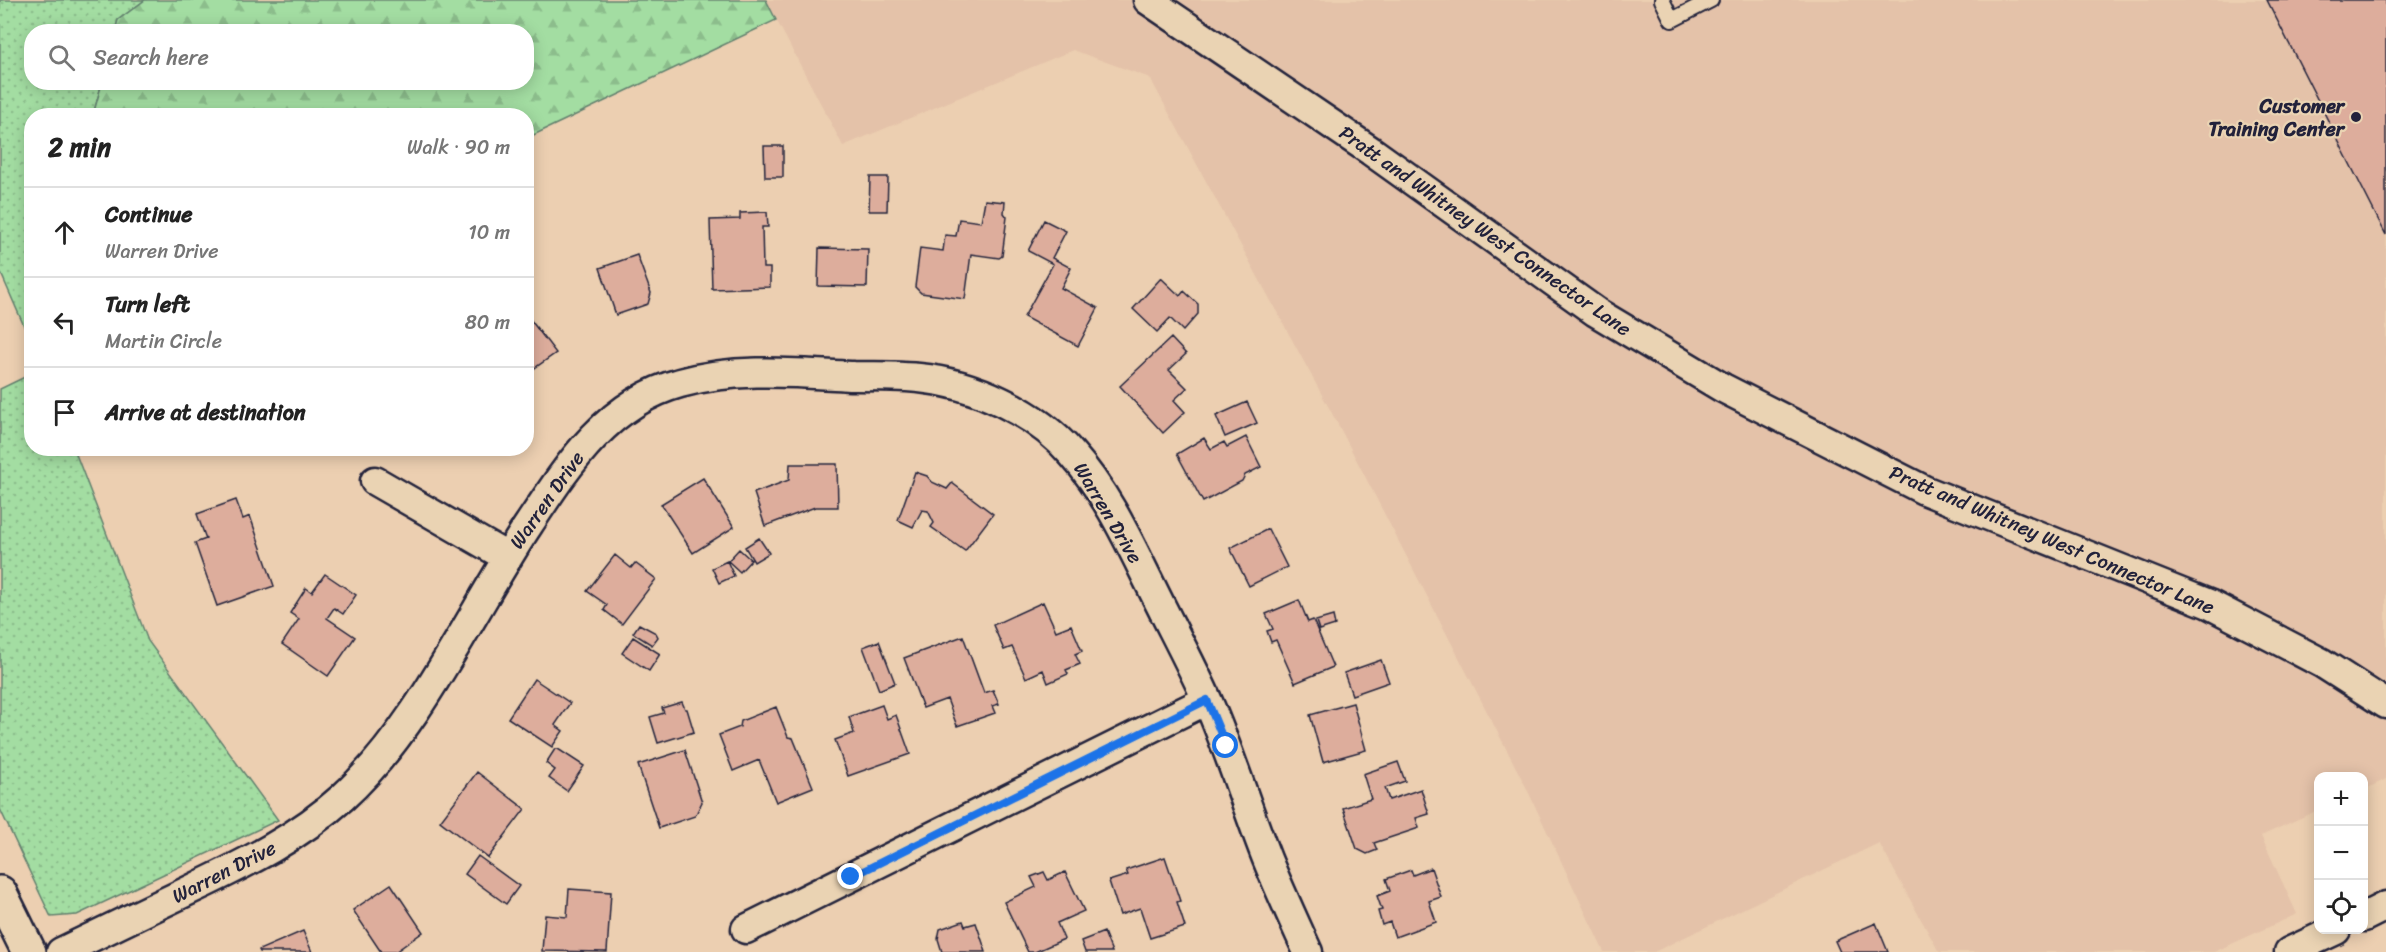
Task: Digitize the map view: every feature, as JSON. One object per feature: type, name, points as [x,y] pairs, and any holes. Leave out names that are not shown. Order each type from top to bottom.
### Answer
[{"type":"main road","points":[[0,893],[29,952]]},
{"type":"street","name":"Pratt and Whitney West Connector Lane","points":[[1148,0],[1371,151],[1596,312],[1723,388],[1924,490],[2209,604],[2322,663],[2386,704]]},
{"type":"street","name":"Warren Drive","points":[[61,952],[258,857],[301,830],[343,797],[381,757],[415,710],[507,557],[572,459],[606,424],[640,399],[678,383],[725,375],[772,373],[921,378],[949,383],[1008,406],[1036,422],[1071,452],[1099,490],[1123,531],[1207,700],[1246,796],[1265,854],[1308,952]]},
{"type":"street","name":"Warren Drive","points":[[375,481],[507,557]]},
{"type":"street","points":[[746,929],[1207,700]]},
{"type":"street","points":[[2368,915],[2386,906]]},
{"type":"street","points":[[2289,952],[2328,934]]},
{"type":"lane","points":[[1662,0],[1672,20],[1711,0]]},
{"type":"shaded area","points":[[766,0],[2386,0],[2386,779],[2368,788],[2368,772],[2314,772],[2314,812],[2261,836],[2297,914],[2214,952],[1939,952],[1879,843],[1654,952],[1604,952],[1526,787],[1341,430],[1150,78],[1073,50],[843,146]]},
{"type":"green space","points":[[0,0],[145,0],[118,20],[117,24],[24,24],[24,90],[100,90],[95,108],[24,108],[24,326],[0,271]]},
{"type":"green space","points":[[145,0],[766,0],[776,20],[534,135],[534,108],[95,108],[100,90],[534,90],[534,24],[117,24],[118,20]]},
{"type":"green space","points":[[24,377],[24,456],[77,456],[148,641],[278,820],[77,915],[51,917],[0,809],[0,389]]},
{"type":"building","name":"Customer Training Center","points":[[2267,0],[2386,0],[2386,235]]},
{"type":"building","points":[[764,146],[783,146],[783,177],[765,177]]},
{"type":"building","points":[[870,177],[888,177],[887,211],[869,211]]},
{"type":"building","points":[[985,200],[1005,202],[1004,213],[1007,217],[1002,256],[999,258],[971,254],[965,299],[921,293],[915,287],[920,248],[943,251],[945,235],[956,236],[959,219],[981,222]]},
{"type":"building","points":[[767,212],[768,227],[762,227],[763,268],[770,268],[770,287],[712,289],[710,220],[740,219],[740,213]]},
{"type":"building","points":[[1044,220],[1066,231],[1052,258],[1071,268],[1061,288],[1098,308],[1078,346],[1024,317],[1053,264],[1028,251]]},
{"type":"building","points":[[819,248],[868,249],[867,287],[818,286]]},
{"type":"building","points":[[637,255],[651,293],[648,304],[616,315],[600,268]]},
{"type":"building","points":[[1161,278],[1180,296],[1184,291],[1198,304],[1198,314],[1183,331],[1170,318],[1157,332],[1133,309]]},
{"type":"building","points":[[534,324],[556,353],[534,368]]},
{"type":"building","points":[[1171,338],[1186,354],[1169,370],[1187,388],[1174,400],[1185,412],[1163,433],[1120,386]]},
{"type":"building","points":[[1247,402],[1257,423],[1225,437],[1216,416]]},
{"type":"building","points":[[1246,437],[1261,467],[1245,475],[1242,481],[1203,502],[1177,454],[1204,438],[1211,449],[1224,442],[1227,447]]},
{"type":"building","points":[[790,464],[837,464],[838,507],[815,507],[765,526],[754,493],[789,480]]},
{"type":"building","points":[[915,472],[927,476],[932,482],[947,489],[952,483],[993,514],[965,551],[931,527],[934,523],[928,511],[922,510],[913,527],[898,520]]},
{"type":"building","points":[[703,478],[734,527],[693,553],[661,504]]},
{"type":"building","points":[[236,500],[243,519],[250,516],[274,586],[217,606],[195,543],[206,539],[197,514]]},
{"type":"building","points":[[1268,529],[1287,567],[1249,586],[1230,548]]},
{"type":"building","points":[[759,538],[769,553],[754,562],[745,547]]},
{"type":"building","points":[[739,549],[751,560],[740,572],[728,561]]},
{"type":"building","points":[[615,555],[631,568],[635,563],[656,579],[622,624],[604,610],[607,605],[587,591]]},
{"type":"building","points":[[727,561],[734,576],[719,583],[712,568]]},
{"type":"building","points":[[325,574],[356,595],[343,614],[334,608],[327,618],[355,637],[328,676],[282,644],[299,619],[290,613],[306,588],[312,592]]},
{"type":"building","points":[[1299,600],[1308,622],[1313,620],[1333,667],[1295,683],[1276,640],[1271,642],[1267,631],[1273,629],[1266,614]]},
{"type":"building","points":[[1043,602],[1056,631],[1071,625],[1082,651],[1075,654],[1080,664],[1066,670],[1068,674],[1048,683],[1043,670],[1026,678],[1012,647],[1004,650],[993,625]]},
{"type":"building","points":[[1333,616],[1335,625],[1319,630],[1316,621]]},
{"type":"building","points":[[639,624],[656,633],[658,637],[652,645],[633,633]]},
{"type":"building","points":[[963,636],[984,693],[993,690],[999,704],[992,706],[995,713],[957,726],[947,699],[923,708],[904,658]]},
{"type":"building","points":[[633,637],[660,654],[649,671],[622,653]]},
{"type":"building","points":[[879,641],[895,683],[879,690],[863,647]]},
{"type":"building","points":[[1381,660],[1389,682],[1352,695],[1344,673]]},
{"type":"building","points":[[534,679],[570,703],[555,725],[563,731],[552,747],[508,718]]},
{"type":"building","points":[[682,702],[687,709],[694,732],[658,743],[650,717],[664,713],[662,708]]},
{"type":"building","points":[[1353,703],[1366,750],[1323,762],[1310,715]]},
{"type":"building","points":[[882,705],[887,719],[896,715],[910,754],[848,776],[835,740],[854,733],[849,717]]},
{"type":"building","points":[[776,707],[788,737],[793,738],[813,787],[776,802],[759,760],[733,771],[719,735],[740,727],[741,721]]},
{"type":"building","points":[[555,749],[584,766],[567,791],[549,778],[555,770],[546,763]]},
{"type":"building","points":[[685,750],[702,802],[695,816],[659,828],[638,765]]},
{"type":"building","points":[[1398,762],[1405,781],[1385,788],[1389,800],[1421,789],[1429,814],[1416,818],[1419,828],[1374,843],[1377,850],[1367,854],[1357,849],[1343,808],[1371,799],[1363,774]]},
{"type":"building","points":[[477,772],[525,809],[488,858],[440,821]]},
{"type":"building","points":[[478,856],[519,886],[506,904],[465,874]]},
{"type":"building","points":[[1165,857],[1180,901],[1177,902],[1185,927],[1150,938],[1140,908],[1120,915],[1109,881],[1128,875],[1126,870]]},
{"type":"building","points":[[1431,868],[1441,897],[1429,901],[1436,922],[1395,937],[1390,922],[1382,925],[1378,911],[1382,910],[1377,896],[1390,891],[1386,879],[1411,870],[1413,875]]},
{"type":"building","points":[[1044,872],[1048,880],[1065,872],[1084,911],[1057,923],[1064,939],[1035,952],[1028,952],[1004,902],[1036,887],[1031,877]]},
{"type":"building","points":[[391,884],[423,932],[395,952],[381,952],[353,910]]},
{"type":"building","points":[[569,889],[611,892],[607,952],[542,951],[545,915],[567,917]]},
{"type":"building","points":[[963,921],[965,926],[976,923],[986,952],[942,952],[938,939],[940,929]]},
{"type":"building","points":[[1876,923],[1888,952],[1840,952],[1835,941]]},
{"type":"building","points":[[303,931],[312,952],[260,952],[259,950]]},
{"type":"building","points":[[1104,932],[1112,952],[1085,952],[1081,941]]},
{"type":"place","name":"Customer Training Center","points":[[2356,117]]},
{"type":"route","points":[[851,877],[1207,700],[1226,746]]}]
